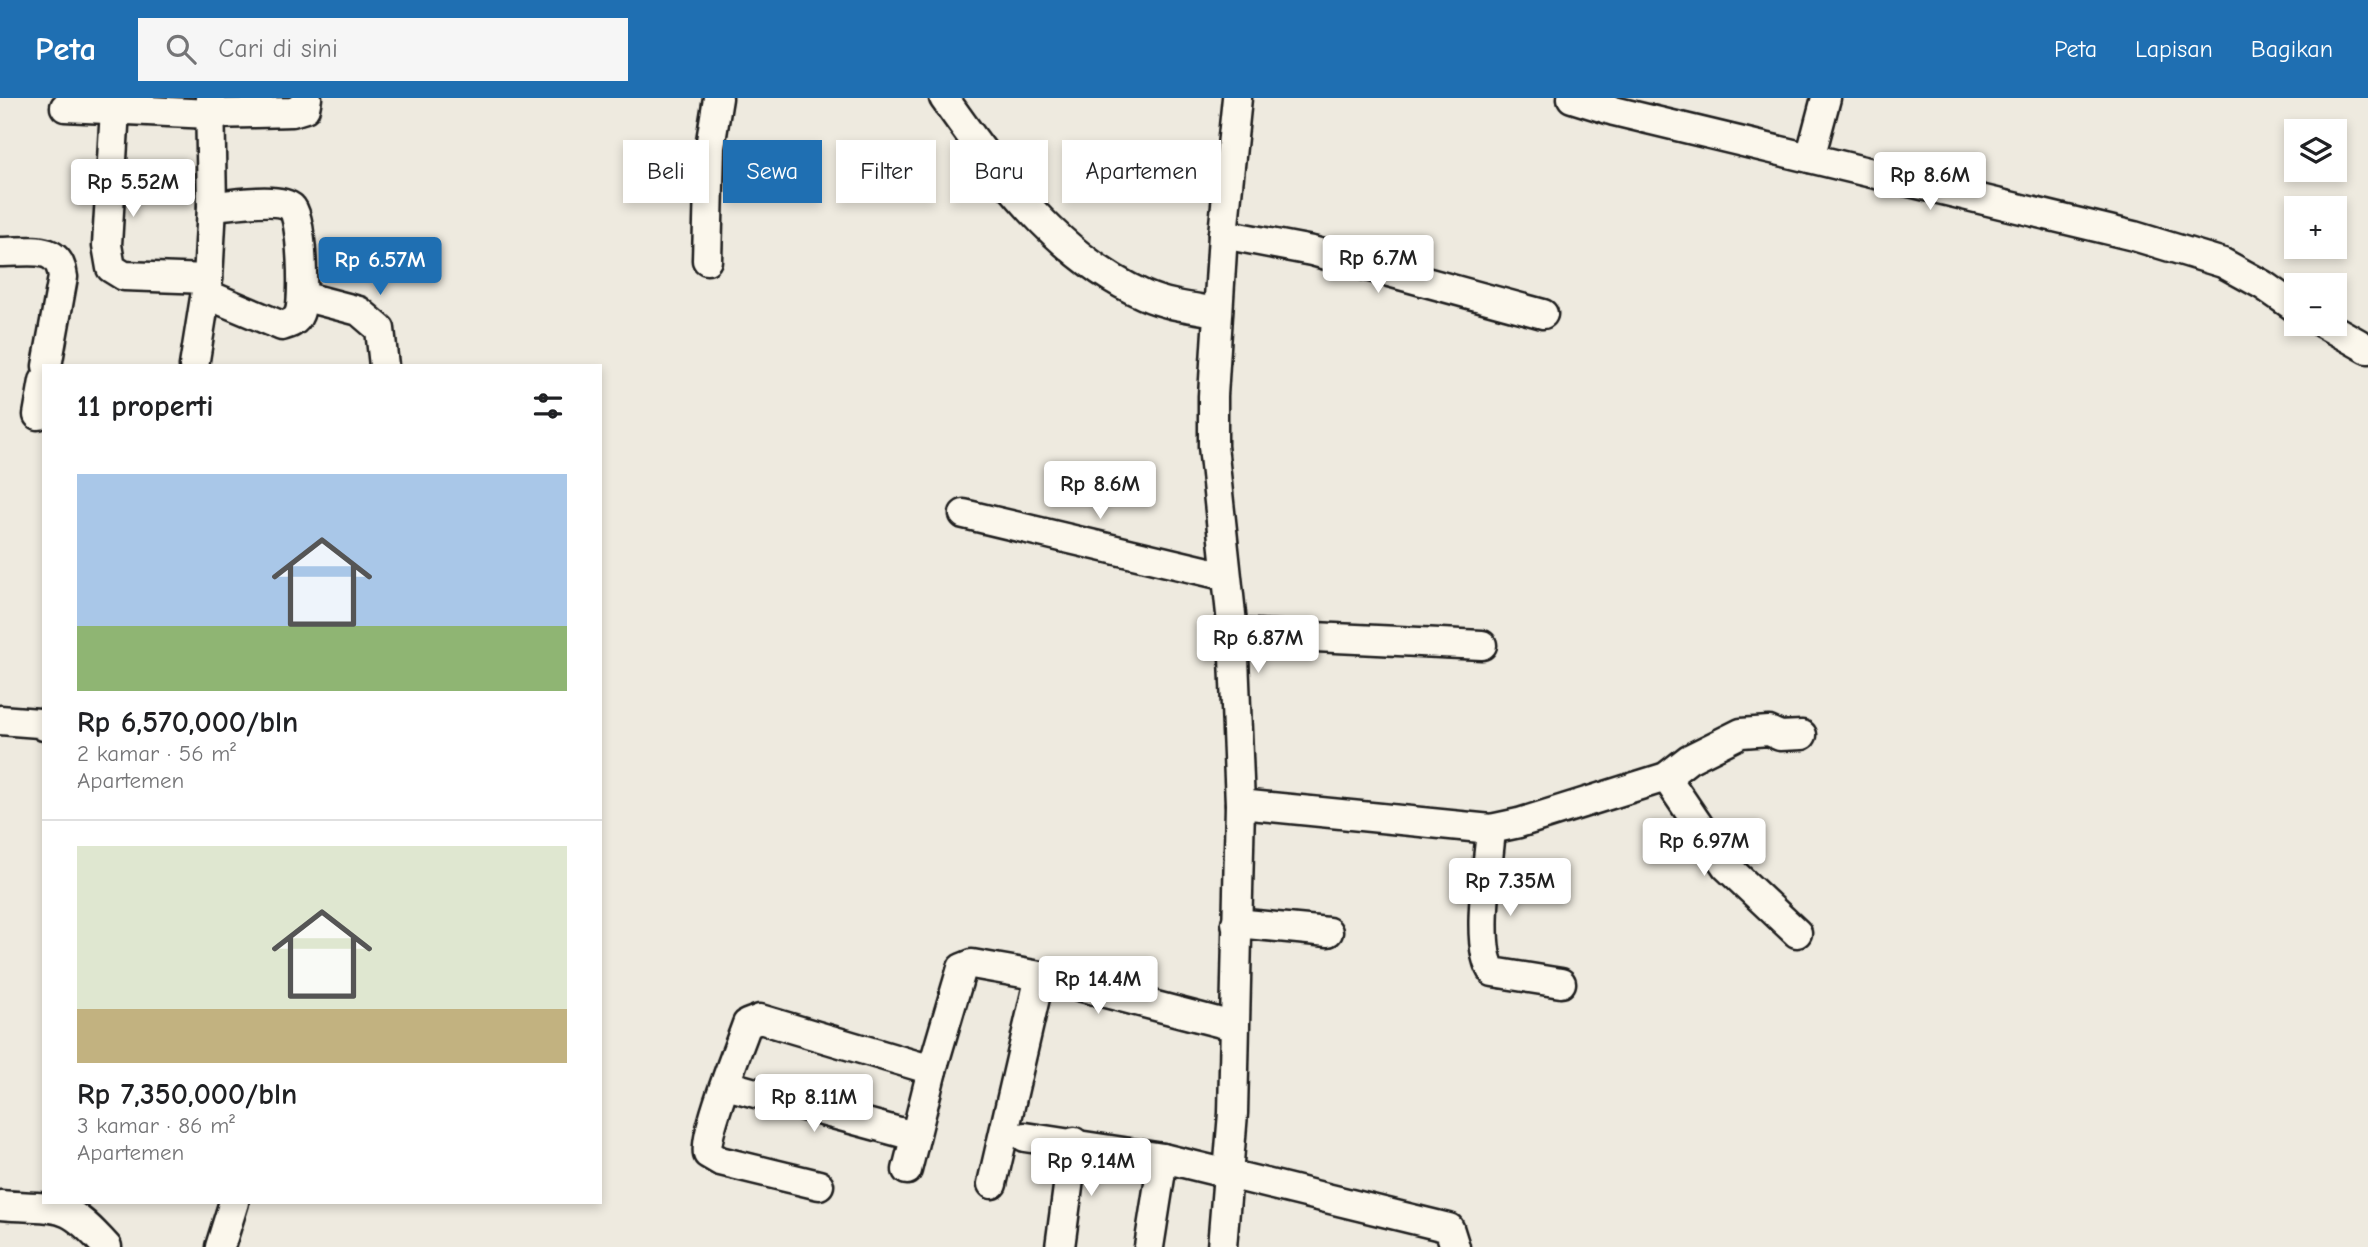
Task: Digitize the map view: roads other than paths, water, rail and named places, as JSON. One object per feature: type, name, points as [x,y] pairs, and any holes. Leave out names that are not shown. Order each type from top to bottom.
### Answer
[{"type":"street","points":[[65,107],[115,109],[210,106],[292,112],[305,108],[307,98]]},
{"type":"street","points":[[707,260],[710,147],[718,98]]},
{"type":"street","points":[[944,98],[975,141],[1051,229],[1093,267],[1146,296],[1217,312]]},
{"type":"street","points":[[1222,1247],[1233,1114],[1240,804],[1233,633],[1213,446],[1217,312],[1237,98]]},
{"type":"street","points":[[1572,98],[1615,104],[1810,158],[2134,236],[2223,263],[2284,300]]},
{"type":"street","points":[[1810,158],[1826,98]]},
{"type":"street","points":[[194,364],[207,287],[212,206],[210,106]]},
{"type":"street","points":[[115,109],[107,245],[111,268],[124,276],[207,287],[282,326],[295,320],[301,313],[302,296],[297,213],[291,206],[271,202],[212,206]]},
{"type":"street","points":[[1223,234],[1312,251],[1543,314]]},
{"type":"street","points":[[0,252],[45,252],[55,256],[61,264],[62,277],[47,364]]},
{"type":"street","points":[[302,296],[359,311],[370,320],[380,329],[384,364]]},
{"type":"street","points":[[2345,336],[2368,349]]},
{"type":"street","points":[[38,415],[42,392]]},
{"type":"street","points":[[964,514],[1226,576]]},
{"type":"street","points":[[1233,633],[1482,645]]},
{"type":"street","points":[[0,720],[42,725]]},
{"type":"street","points":[[1240,804],[1491,829],[1520,823],[1666,777],[1689,759],[1741,733],[1769,731],[1780,736],[1802,735]]},
{"type":"street","points":[[1666,777],[1726,866],[1797,933]]},
{"type":"street","points":[[1491,829],[1484,945],[1486,964],[1493,972],[1560,983]]},
{"type":"street","points":[[1236,923],[1328,932]]},
{"type":"street","points":[[908,1170],[914,1136],[963,967],[972,964],[1040,976],[1233,1027]]},
{"type":"street","points":[[992,1184],[1040,976]]},
{"type":"street","points":[[818,1185],[712,1158],[706,1148],[747,1024],[757,1019],[932,1070]]},
{"type":"street","points":[[726,1085],[914,1136]]},
{"type":"street","points":[[1025,1137],[1074,1142],[1163,1158],[1227,1176],[1325,1196],[1446,1227],[1451,1232],[1455,1247]]},
{"type":"street","points":[[1060,1247],[1074,1142]]},
{"type":"street","points":[[1149,1247],[1163,1158]]},
{"type":"street","points":[[220,1247],[233,1204]]},
{"type":"street","points":[[0,1205],[71,1211],[107,1247]]}]
